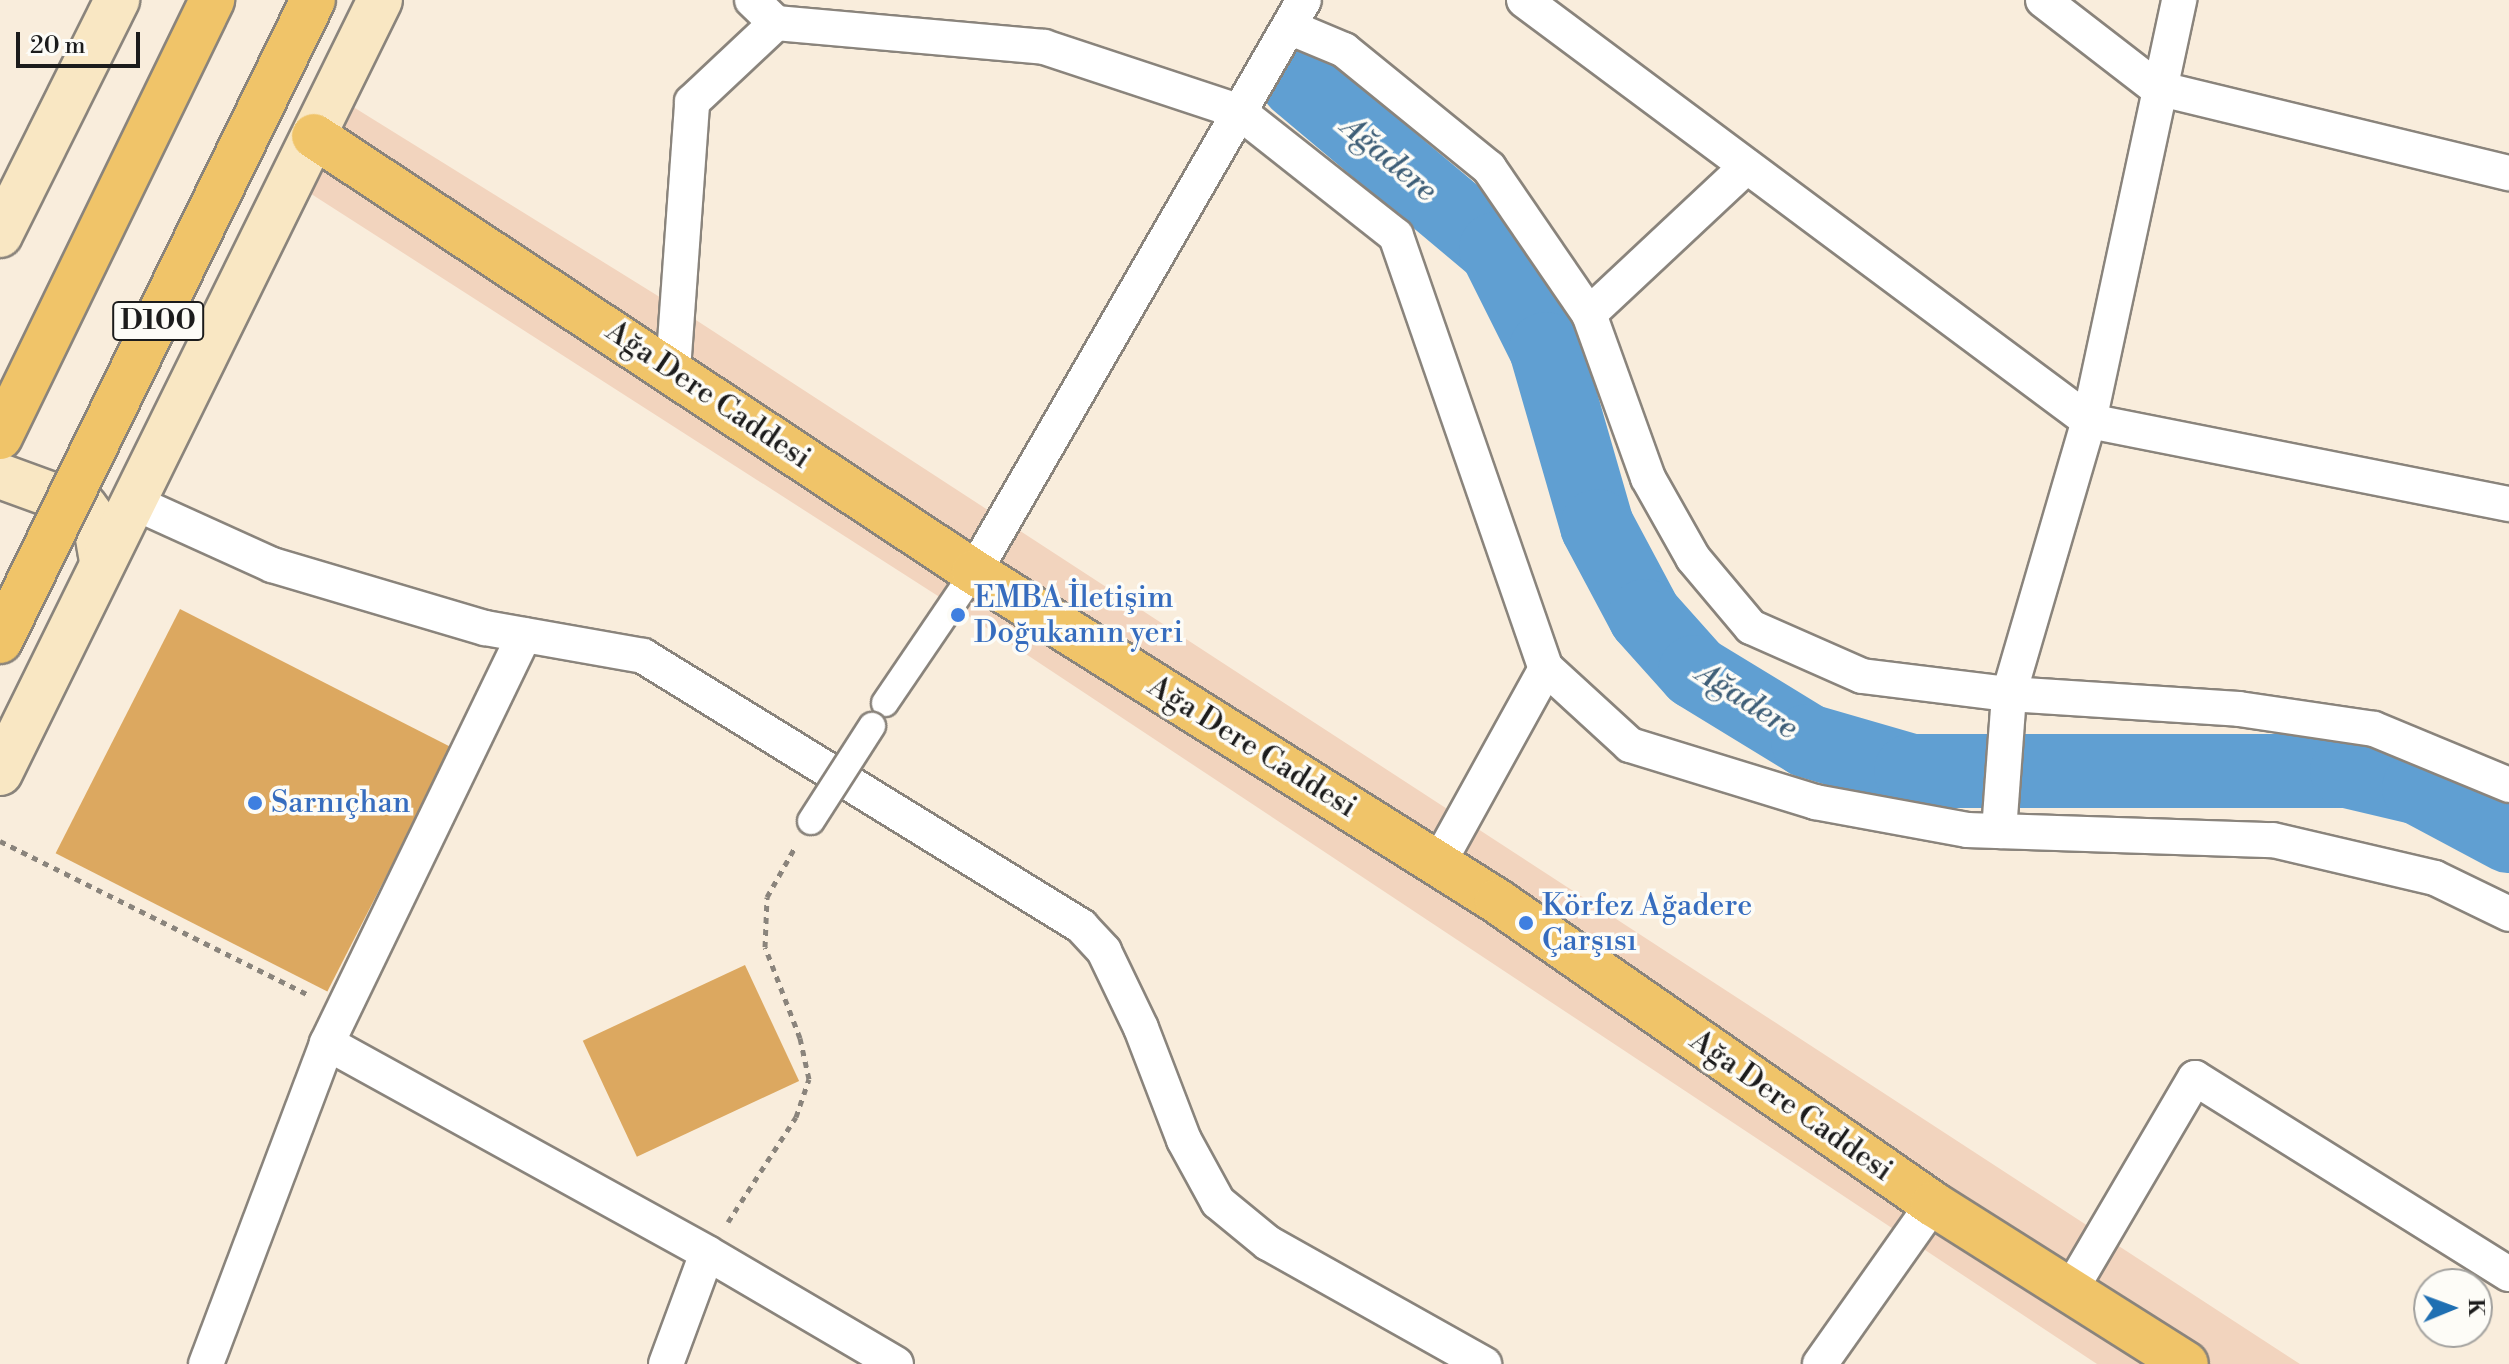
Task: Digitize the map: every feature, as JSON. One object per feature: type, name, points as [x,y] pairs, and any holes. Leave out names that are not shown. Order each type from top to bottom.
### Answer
[{"type":"main road","points":[[0,235],[117,0]]},
{"type":"main road","name":"D100","points":[[0,437],[212,0]]},
{"type":"main road","name":"D100","points":[[0,641],[313,0]]},
{"type":"main road","points":[[0,773],[131,501],[380,0]]},
{"type":"main road","name":"Ağa Dere Caddesi","points":[[314,136],[673,370],[974,572],[1438,864],[1933,1204],[2186,1364]]},
{"type":"main road","points":[[0,456],[131,501]]},
{"type":"main road","points":[[0,476],[85,507],[95,521],[102,561]]},
{"type":"street","points":[[1524,0],[1745,168],[2089,421],[2509,504]]},
{"type":"street","points":[[2043,0],[2157,88],[2509,173]]},
{"type":"street","points":[[1999,829],[2008,696],[2089,421],[2157,88],[2179,0]]},
{"type":"street","points":[[673,370],[692,102],[764,11],[1044,47],[1238,111],[1396,236],[1546,668],[1630,745],[1815,802],[1999,829],[2273,840],[2435,878],[2509,914]]},
{"type":"street","points":[[811,821],[878,714],[974,572],[1296,14],[1489,168],[1589,314],[1648,478],[1693,558],[1751,627],[1862,676],[2008,696],[2239,709],[2374,729],[2509,785]]},
{"type":"street","points":[[1589,314],[1745,168]]},
{"type":"street","points":[[131,501],[272,565],[524,635],[643,656],[1081,926],[1104,951],[1141,1028],[1184,1140],[1218,1202],[1268,1243],[1484,1364]]},
{"type":"street","points":[[206,1364],[327,1043],[524,635]]},
{"type":"street","points":[[1438,864],[1546,668]]},
{"type":"street","points":[[327,1043],[707,1253],[896,1364]]},
{"type":"street","points":[[2070,1291],[2195,1078],[2509,1274]]},
{"type":"street","points":[[1820,1364],[1933,1204]]},
{"type":"street","points":[[666,1364],[707,1253]]},
{"type":"path","points":[[0,841],[343,1012]]},
{"type":"path","points":[[707,1253],[796,1117],[809,1079],[800,1038],[765,947],[767,897],[789,857]]},
{"type":"shaded area","name":"Körfez Ağadere Çarşısı","points":[[334,95],[679,309],[2300,1364],[2097,1364],[952,605],[291,181]]},
{"type":"building","name":"Sarnıçhan","points":[[180,609],[452,747],[327,992],[56,853]]},
{"type":"building","points":[[745,965],[799,1081],[637,1157],[583,1041]]},
{"type":"waterway","name":"Ağadere","points":[[1297,82],[1496,249],[1546,349],[1597,526],[1645,616],[1695,672],[1808,741],[1911,771],[2347,771],[2419,788],[2509,836]]},
{"type":"place","name":"EMBA İletişim Doğukanın yeri","points":[[958,615]]},
{"type":"place","name":"Sarnıçhan","points":[[255,803]]},
{"type":"place","name":"Körfez Ağadere Çarşısı","points":[[1526,923]]}]
